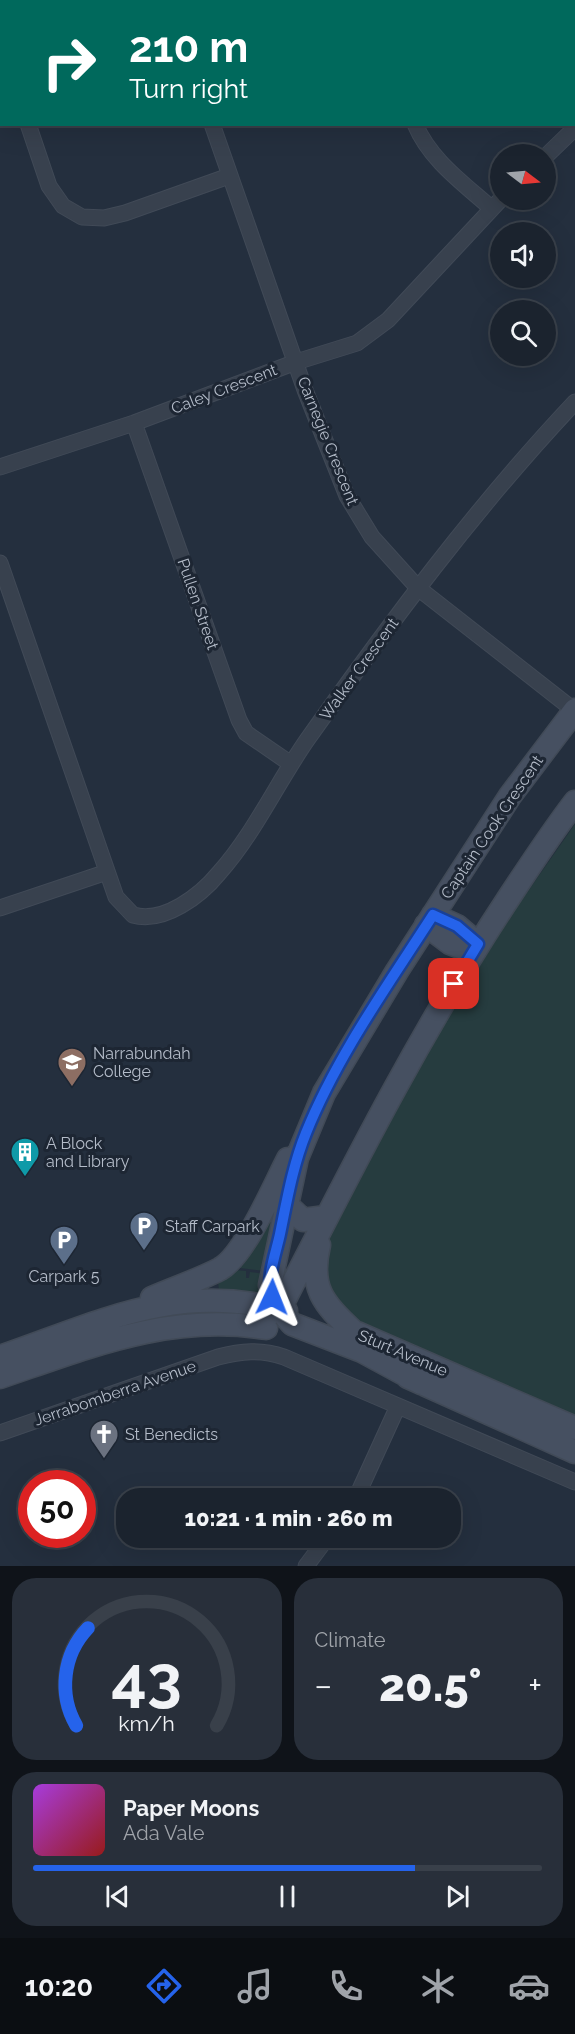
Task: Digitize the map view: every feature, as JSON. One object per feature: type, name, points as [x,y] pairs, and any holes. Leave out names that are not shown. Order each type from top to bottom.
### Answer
[{"type":"main road","name":"Captain Cook Crescent","points":[[277,1308],[270,1285],[286,1204],[297,1158],[324,1093],[430,920],[510,796],[575,711]]},
{"type":"main road","points":[[0,1377],[138,1332],[185,1324],[241,1325],[277,1308],[286,1297],[402,1070],[476,948],[575,802]]},
{"type":"main road","points":[[430,920],[457,926],[476,948]]},
{"type":"main road","points":[[0,1357],[112,1316],[221,1268],[231,1260],[243,1244],[324,1093]]},
{"type":"main road","points":[[286,1204],[303,1220],[326,1217]]},
{"type":"main road","points":[[326,1217],[315,1262],[317,1284],[328,1307],[353,1331]]},
{"type":"main road","name":"Sturt Avenue","points":[[112,1316],[186,1301],[224,1301],[277,1308],[353,1331],[575,1428]]},
{"type":"main road","points":[[277,1308],[294,1325],[362,1351],[422,1383]]},
{"type":"main road","name":"Sturt Avenue","points":[[241,1325],[292,1333],[321,1342],[422,1383],[575,1452]]},
{"type":"street","points":[[29,126],[49,186],[63,206],[82,217],[104,218],[125,213],[229,176]]},
{"type":"street","name":"Carnegie Crescent","points":[[213,126],[296,362],[347,496],[372,537],[418,588],[575,711]]},
{"type":"street","points":[[416,126],[423,143],[436,159],[490,199]]},
{"type":"street","points":[[556,146],[575,128]]},
{"type":"street","name":"Caley Crescent","points":[[0,466],[134,423],[296,362],[357,343],[388,321],[490,210]]},
{"type":"street","name":"Walker Crescent","points":[[106,872],[118,901],[137,916],[154,916],[179,905],[214,879],[232,856],[291,764],[418,588],[459,534],[575,402]]},
{"type":"street","name":"Pullen Street","points":[[134,423],[239,720],[246,733],[291,764]]},
{"type":"street","points":[[0,563],[106,872],[0,908]]},
{"type":"street","name":"Jerrabomberra Avenue","points":[[0,1433],[230,1354],[256,1351],[279,1355],[398,1406]]},
{"type":"street","points":[[361,1488],[398,1406],[575,1482]]},
{"type":"street","points":[[306,1566],[320,1548]]},
{"type":"green space","points":[[575,824],[575,1419],[348,1318],[328,1298],[325,1247],[400,1098],[503,927]]},
{"type":"green space","points":[[275,1210],[265,1271],[232,1267]]},
{"type":"green space","points":[[234,1270],[246,1271],[246,1278],[249,1278],[250,1272],[265,1274],[261,1293],[219,1290],[218,1282]]},
{"type":"place","name":"Narrabundah College","points":[[72,1088]]},
{"type":"place","name":"A Block and Library","points":[[25,1178]]},
{"type":"place","name":"Staff Carpark","points":[[144,1252]]},
{"type":"place","name":"Carpark 5","points":[[64,1266]]},
{"type":"place","name":"St Benedicts","points":[[104,1460]]},
{"type":"route","points":[[272,1297],[271,1279],[281,1227],[297,1158],[306,1133],[324,1093],[433,915],[457,926],[478,944],[454,984]]}]
